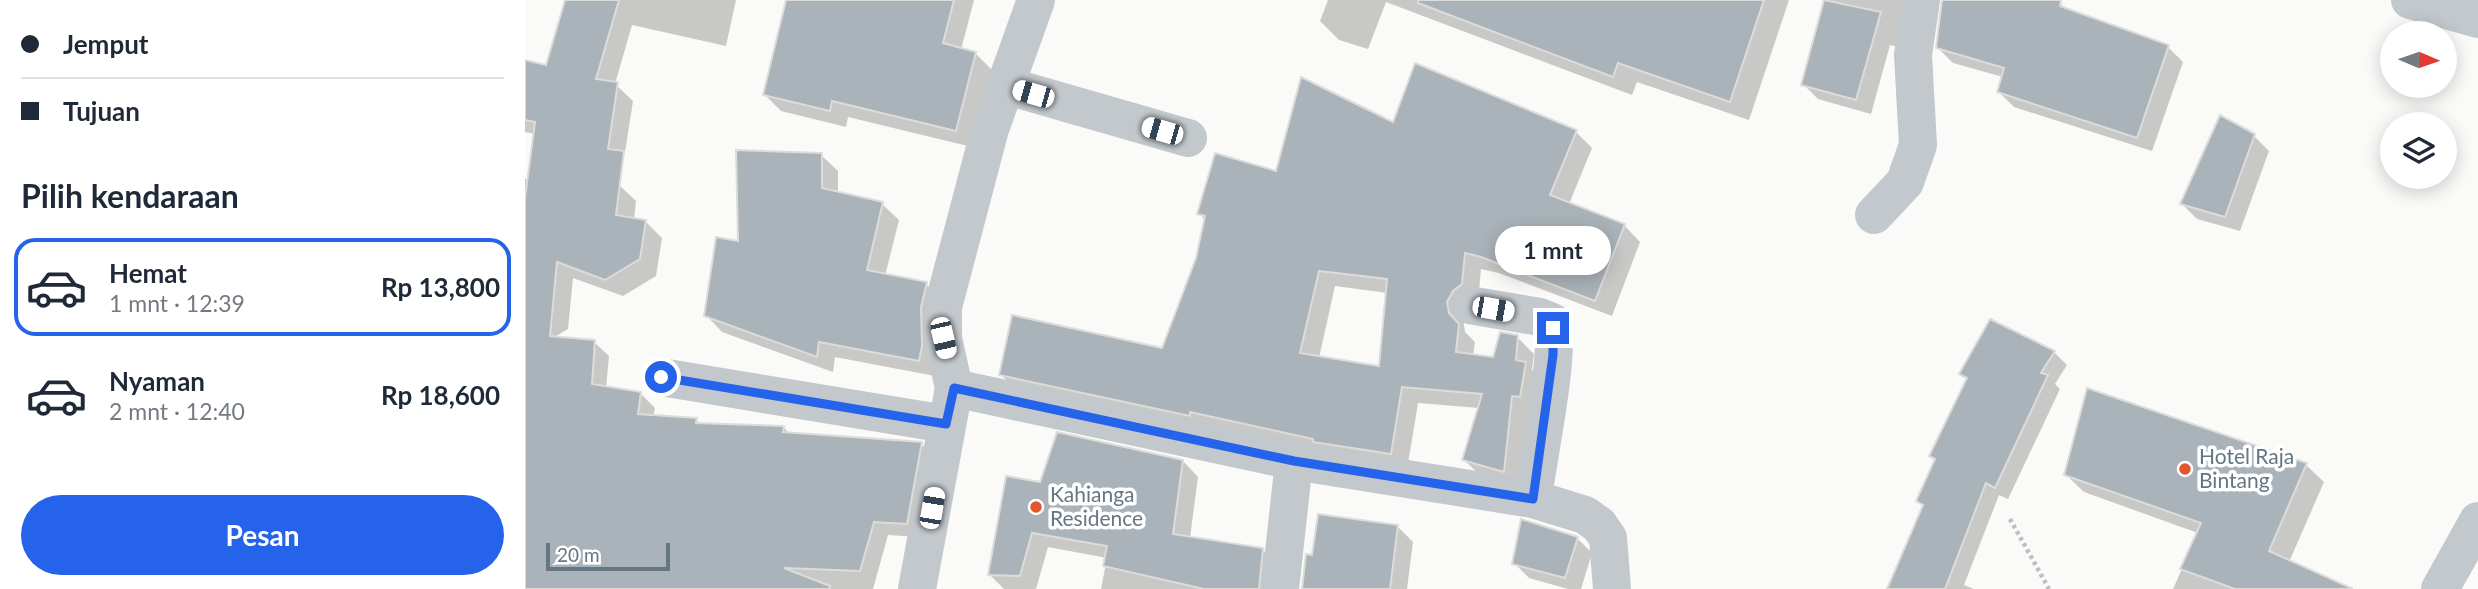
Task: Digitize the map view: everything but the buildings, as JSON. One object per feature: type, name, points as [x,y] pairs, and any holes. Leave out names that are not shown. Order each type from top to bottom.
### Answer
[{"type":"street","points":[[917,589],[950,406],[943,338],[943,307],[973,187],[1036,0]]},
{"type":"street","points":[[1874,215],[1905,182],[1918,145],[1913,55],[1921,0]]},
{"type":"street","points":[[2410,0],[2478,19]]},
{"type":"street","points":[[1007,86],[1188,138]]},
{"type":"street","points":[[1469,305],[1540,317],[1552,322],[1553,355],[1533,499]]},
{"type":"street","points":[[661,377],[950,406],[1533,499],[1585,515],[1599,525],[1608,538],[1612,589]]},
{"type":"street","points":[[1280,589],[1294,461]]},
{"type":"street","points":[[2440,589],[2478,521]]},
{"type":"path","points":[[2010,519],[2049,589]]},
{"type":"place","name":"Hotel Raja Bintang","points":[[2185,469]]},
{"type":"place","name":"Kahianga Residence","points":[[1036,507]]},
{"type":"route","points":[[661,377],[946,424],[954,388],[1294,461],[1533,499],[1553,355],[1553,328]]}]
